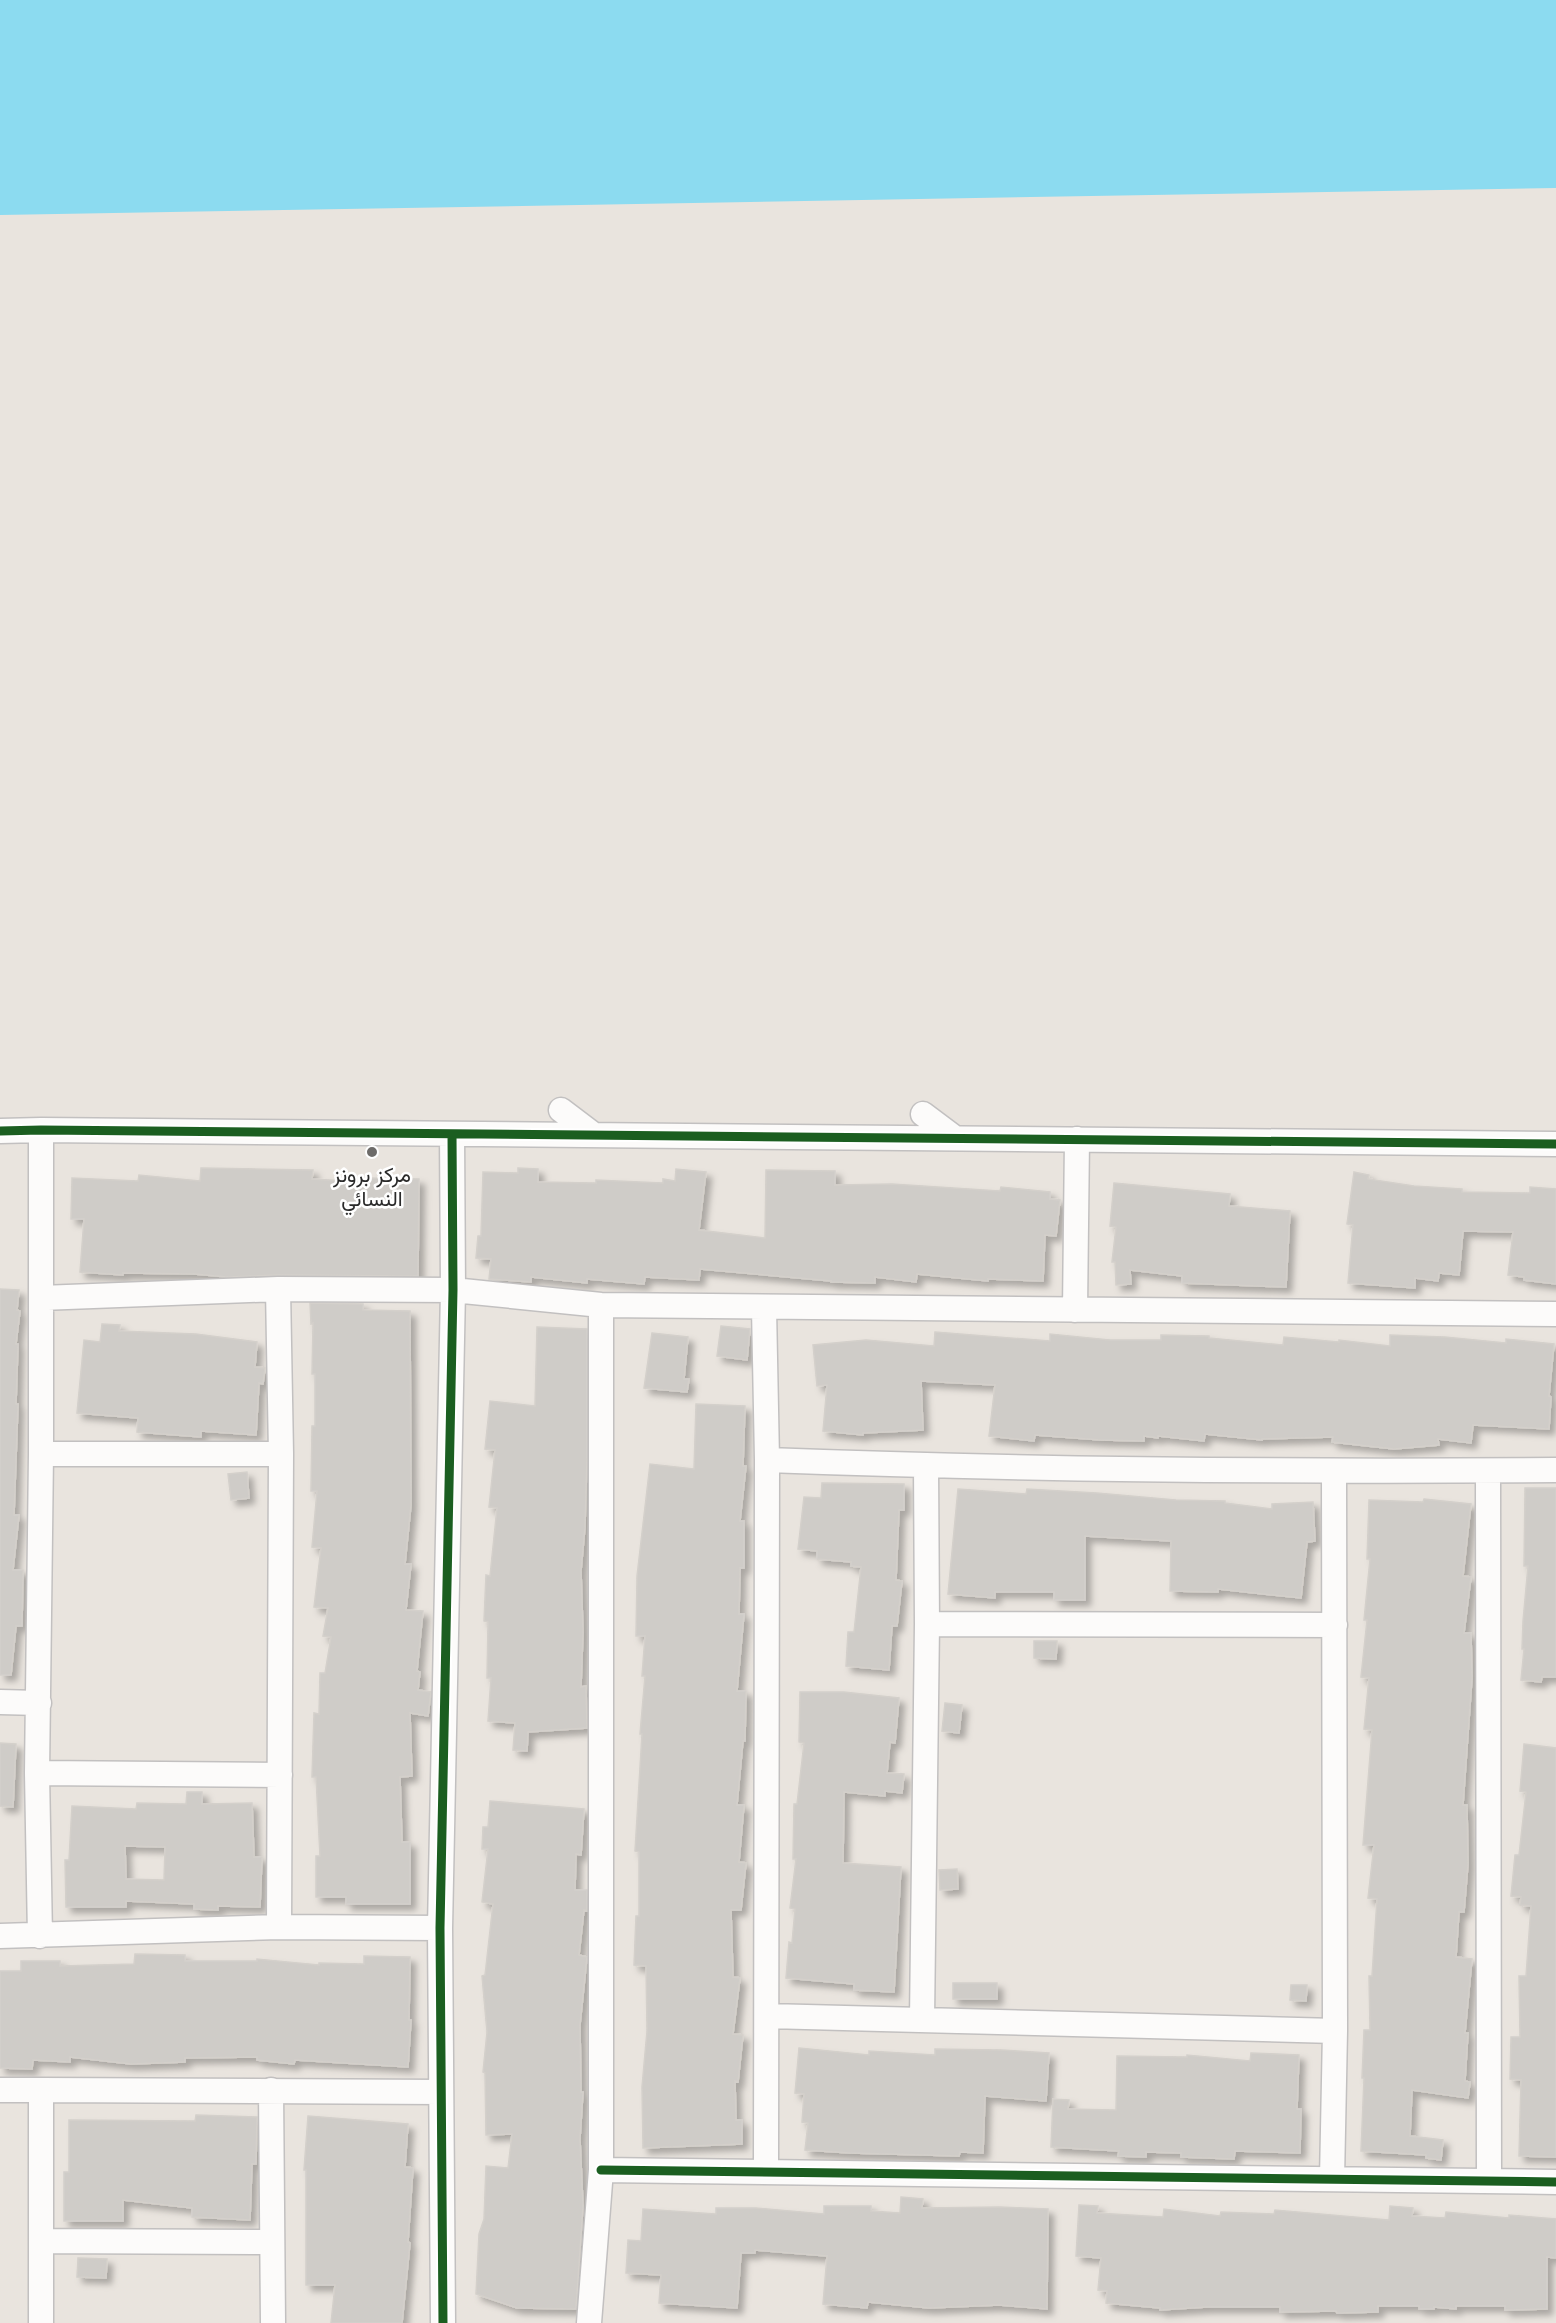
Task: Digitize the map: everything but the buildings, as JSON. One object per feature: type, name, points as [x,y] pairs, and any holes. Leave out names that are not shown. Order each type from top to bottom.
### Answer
[{"type":"street","points":[[561,1110],[594,1135]]},
{"type":"street","points":[[924,1114],[955,1138]]},
{"type":"street","points":[[40,1936],[37,1773],[41,1454],[41,1130]]},
{"type":"street","points":[[0,1131],[1556,1144]]},
{"type":"street","points":[[443,2323],[440,1928],[453,1290],[452,1134]]},
{"type":"street","points":[[1075,1310],[1077,1139]]},
{"type":"street","points":[[41,1298],[278,1289],[453,1290],[601,1305],[1556,1314]]},
{"type":"street","points":[[278,1289],[281,1454],[279,1927]]},
{"type":"street","points":[[589,2323],[602,2170],[601,1305]]},
{"type":"street","points":[[765,1308],[768,2016],[766,2172]]},
{"type":"street","points":[[41,1454],[281,1454]]},
{"type":"street","points":[[767,1460],[926,1466],[1334,1472],[1556,1470]]},
{"type":"street","points":[[922,2019],[927,1624],[926,1466]]},
{"type":"street","points":[[1488,1471],[1489,2181]]},
{"type":"street","points":[[1332,2179],[1335,2031],[1334,1472]]},
{"type":"street","points":[[927,1624],[1335,1625]]},
{"type":"street","points":[[0,1702],[39,1703]]},
{"type":"street","points":[[37,1773],[280,1775]]},
{"type":"street","points":[[0,1936],[279,1927],[440,1928]]},
{"type":"street","points":[[768,2016],[1335,2031]]},
{"type":"street","points":[[0,2090],[441,2092]]},
{"type":"street","points":[[41,2090],[41,2323]]},
{"type":"street","points":[[272,2090],[273,2323]]},
{"type":"street","points":[[602,2170],[1556,2182]]},
{"type":"street","points":[[41,2241],[271,2242]]},
{"type":"water","points":[[0,0],[1556,0],[1556,188],[0,215]]},
{"type":"cycle path","points":[[0,1131],[1556,1144]]},
{"type":"cycle path","points":[[443,2323],[440,1928],[453,1290],[452,1134]]},
{"type":"cycle path","points":[[601,2170],[1556,2182]]},
{"type":"place","name":"مركز برونز النسائي","points":[[372,1152]]}]
